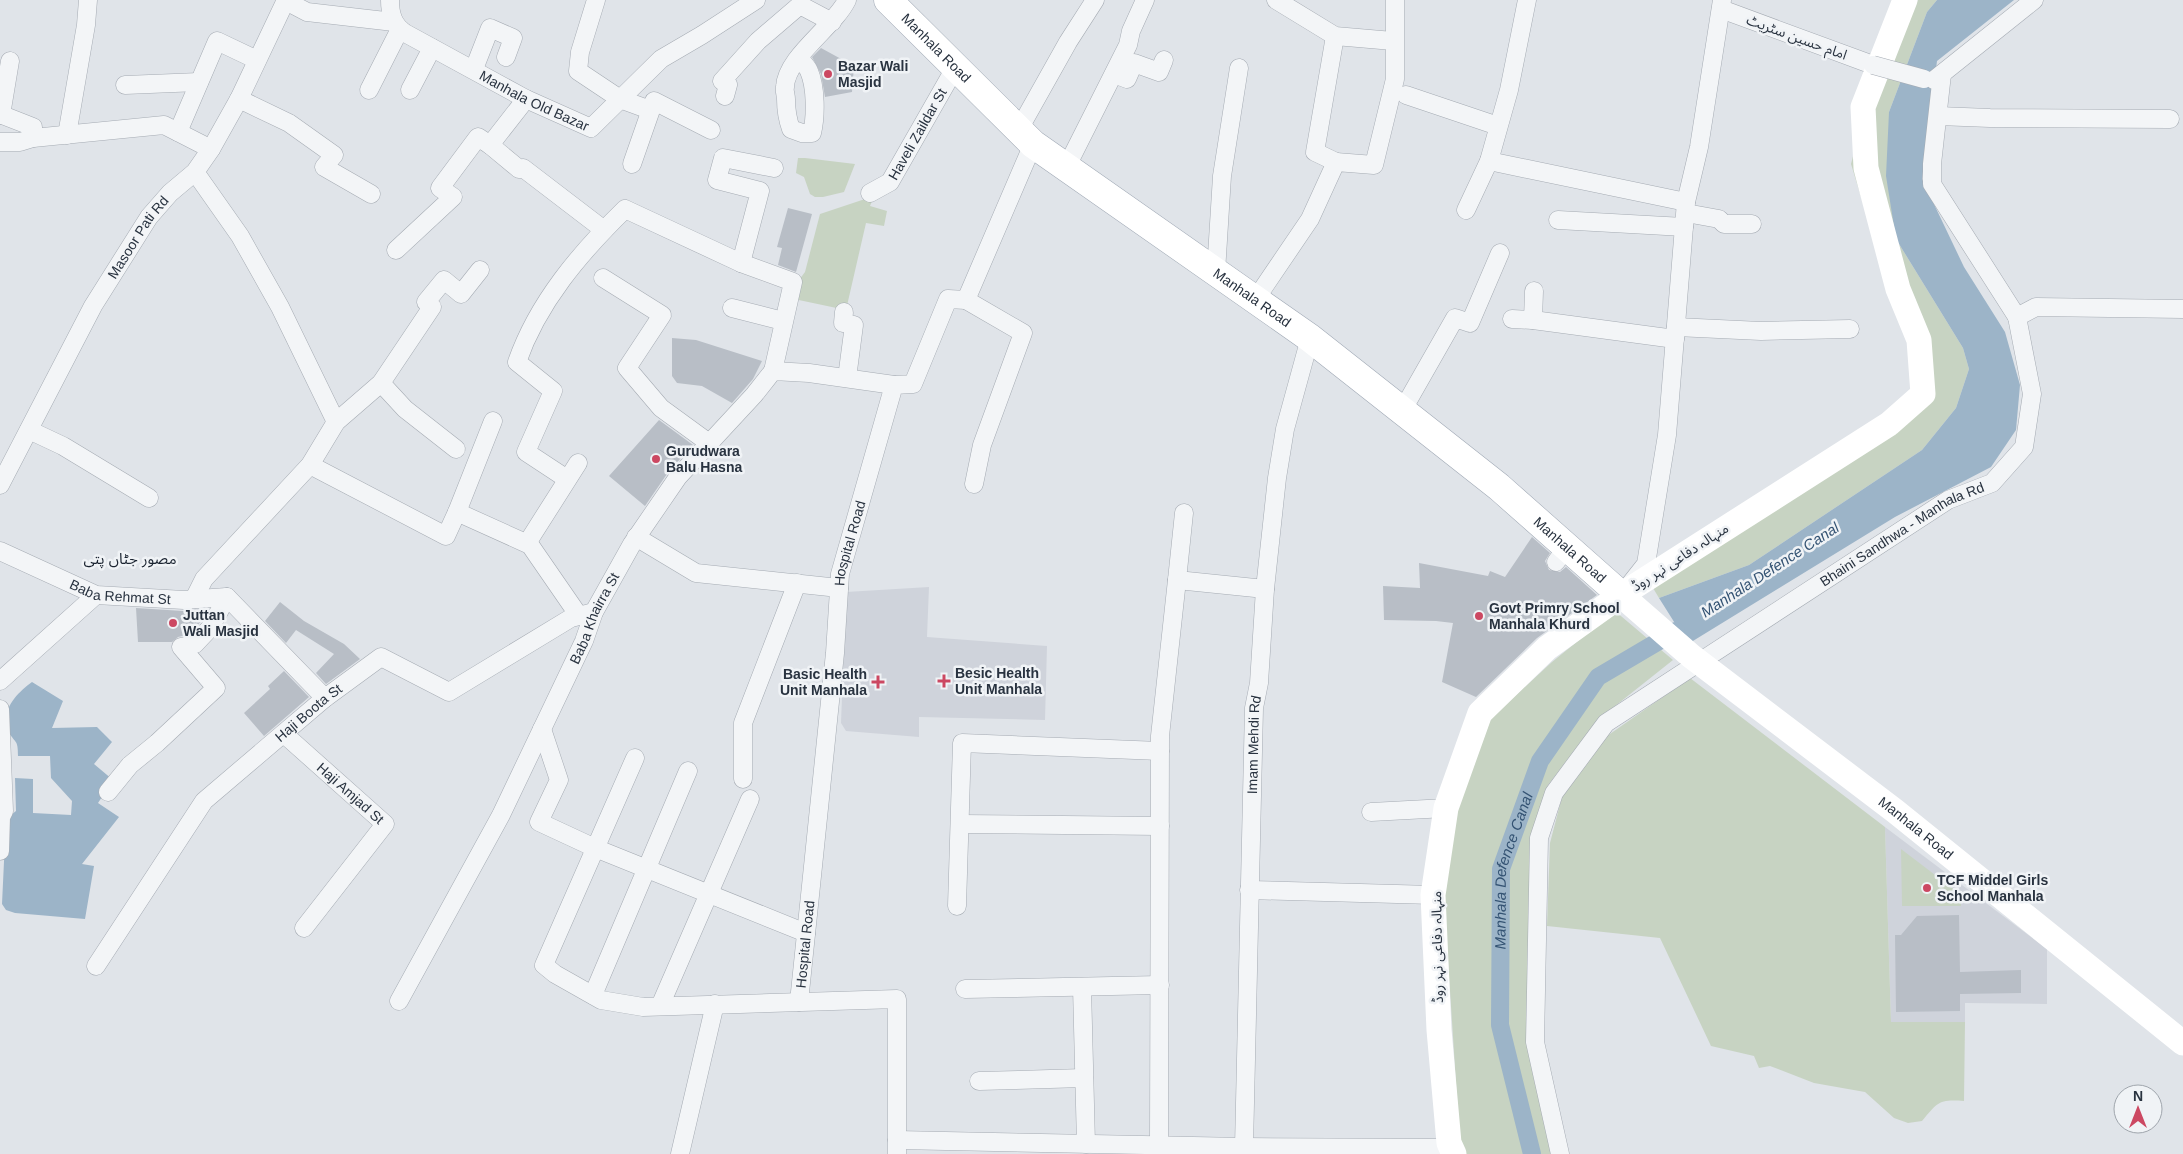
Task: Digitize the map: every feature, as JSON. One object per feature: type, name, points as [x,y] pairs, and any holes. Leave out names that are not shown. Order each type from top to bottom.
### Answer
[{"type":"main road","name":"Manhala Road","points":[[888,0],[1025,138],[1310,338],[1499,487],[1562,554],[1627,601]]},
{"type":"street","points":[[67,135],[86,25],[88,0]]},
{"type":"street","points":[[286,0],[307,12],[397,26]]},
{"type":"street","name":"Masoor Pati Rd","points":[[0,485],[93,306],[129,247],[149,217],[170,193],[195,172],[211,149],[239,99],[286,0]]},
{"type":"street","points":[[369,90],[397,26],[390,9],[390,0]]},
{"type":"street","points":[[596,0],[580,52],[578,71],[620,98],[650,110]]},
{"type":"street","name":"Manhala Old Bazar","points":[[397,26],[432,48],[526,98],[591,128],[661,58],[702,35],[756,0]]},
{"type":"street","points":[[799,58],[832,22],[847,0]]},
{"type":"street","points":[[966,300],[1025,138],[1068,42],[1095,0]]},
{"type":"street","points":[[1066,168],[1128,45],[1131,31],[1145,0]]},
{"type":"street","points":[[1276,0],[1335,36],[1393,41]]},
{"type":"street","points":[[1335,36],[1315,152],[1336,162],[1374,165],[1395,79],[1395,0]]},
{"type":"street","points":[[1466,210],[1488,162],[1509,90],[1527,0]]},
{"type":"street","name":"منہالہ دفاعی نہر روڈ","points":[[1452,1151],[1449,1143],[1439,1030],[1434,895],[1446,808],[1480,713],[1547,648],[1627,601],[1889,424],[1923,394],[1919,340],[1898,289],[1866,168],[1863,107],[1905,0]]},
{"type":"street","points":[[2034,0],[1942,74],[1932,164],[1932,184],[2017,318],[2036,307],[2183,308]]},
{"type":"street","points":[[1627,601],[1646,564],[1667,436],[1685,214],[1699,147],[1721,2]]},
{"type":"street","name":"امام حسین سٹریٹ","points":[[1721,2],[1873,65],[1933,81],[1942,74]]},
{"type":"street","points":[[725,96],[728,84],[722,81],[758,41],[800,5],[832,22]]},
{"type":"street","points":[[474,70],[490,28],[513,38],[506,57]]},
{"type":"street","points":[[178,132],[217,42],[257,60]]},
{"type":"street","points":[[410,90],[432,48]]},
{"type":"street","points":[[1114,74],[1127,79],[1134,63],[1159,72],[1164,60]]},
{"type":"street","points":[[10,61],[1,115],[33,127],[33,138]]},
{"type":"street","name":"Haveli Zaildar St","points":[[870,193],[890,182],[955,68]]},
{"type":"street","points":[[1216,272],[1222,176],[1239,68]]},
{"type":"street","points":[[125,85],[199,82]]},
{"type":"street","points":[[1406,95],[1498,126]]},
{"type":"street","points":[[490,145],[526,98]]},
{"type":"street","points":[[239,99],[289,123],[334,155],[324,167],[372,194]]},
{"type":"street","points":[[632,164],[654,101],[711,130]]},
{"type":"street","points":[[1938,116],[2170,119]]},
{"type":"street","points":[[0,142],[20,142],[33,138],[164,125],[211,149]]},
{"type":"street","points":[[396,250],[453,197],[440,188],[478,137],[518,169],[523,168],[604,230]]},
{"type":"street","points":[[740,263],[760,191],[717,180],[723,158],[774,168]]},
{"type":"street","points":[[1255,300],[1310,219],[1336,162]]},
{"type":"street","points":[[1488,162],[1685,214],[1719,219],[1724,224],[1752,224]]},
{"type":"street","points":[[195,172],[240,236],[271,291],[336,422]]},
{"type":"street","points":[[567,479],[526,452],[553,391],[517,362],[554,288],[604,230],[625,209],[740,263],[793,282],[773,371],[847,378],[894,385],[913,384],[948,299],[966,300],[1023,333],[982,445],[974,484]]},
{"type":"street","points":[[1558,220],[1685,214]]},
{"type":"street","points":[[1402,411],[1455,318],[1470,323],[1500,253]]},
{"type":"street","points":[[194,599],[204,579],[310,465],[336,422],[381,383],[432,307],[426,302],[444,280],[461,294],[480,270]]},
{"type":"street","points":[[603,278],[662,315],[628,368],[661,408],[709,443]]},
{"type":"street","points":[[1533,320],[1534,291]]},
{"type":"street","points":[[732,308],[783,321]]},
{"type":"street","points":[[844,312],[842,323],[854,325],[847,378]]},
{"type":"street","name":"Bhaini Sandhwa - Manhala Rd","points":[[1560,1154],[1534,1042],[1539,838],[1554,793],[1606,724],[1694,659],[1948,500],[1992,483],[2024,448],[2032,394],[2017,318]]},
{"type":"street","points":[[1512,319],[1676,333],[1850,330]]},
{"type":"street","name":"Imam Mehdi Rd","points":[[1246,1151],[1249,890],[1254,708],[1259,683],[1265,589],[1277,478],[1285,429],[1310,338]]},
{"type":"street","name":"Baba Khairra St","points":[[400,1001],[500,815],[542,729],[584,641],[587,614],[636,537],[678,477],[754,395],[773,371]]},
{"type":"street","points":[[381,383],[406,410],[456,449]]},
{"type":"street","name":"Hospital Road","points":[[799,1002],[835,653],[840,574],[894,385]]},
{"type":"street","points":[[310,465],[446,536],[493,422]]},
{"type":"street","points":[[29,430],[63,446],[149,498]]},
{"type":"street","points":[[531,537],[578,463]]},
{"type":"street","points":[[457,512],[530,545],[587,614]]},
{"type":"street","points":[[1160,1146],[1160,751],[1184,514]]},
{"type":"street","points":[[636,537],[696,573],[840,588]]},
{"type":"street","name":"Baba Rehmat St","points":[[0,551],[96,595],[194,599],[228,597]]},
{"type":"street","points":[[1177,580],[1265,589]]},
{"type":"street","points":[[743,779],[743,724],[797,583]]},
{"type":"street","points":[[0,681],[96,595]]},
{"type":"street","points":[[108,792],[130,765],[157,743],[216,688],[181,647],[195,644],[210,628],[228,597],[325,698]]},
{"type":"street","name":"Manhala Road","points":[[1627,601],[1694,659],[1894,811],[2183,1043]]},
{"type":"street","name":"Haji Boota St","points":[[96,966],[204,801],[325,698],[381,658],[449,692],[571,618],[587,614]]},
{"type":"street","points":[[0,709],[4,811],[1,817],[0,851]]},
{"type":"street","points":[[542,729],[560,780],[539,822],[595,848],[806,933]]},
{"type":"street","name":"Haji Amjad St","points":[[284,734],[385,824],[304,928]]},
{"type":"street","points":[[957,906],[962,743],[1160,751]]},
{"type":"street","points":[[635,758],[544,965],[555,974],[601,1000],[643,1007],[897,1000],[897,1147],[1086,1144],[1246,1151],[1452,1151]]},
{"type":"street","points":[[593,995],[688,771]]},
{"type":"street","points":[[660,1006],[750,799]]},
{"type":"street","points":[[1371,812],[1446,808]]},
{"type":"street","points":[[960,824],[1160,826]]},
{"type":"street","points":[[1249,890],[1434,895]]},
{"type":"street","points":[[965,989],[1160,986]]},
{"type":"street","points":[[1082,987],[1086,1144]]},
{"type":"street","points":[[680,1154],[715,1004]]},
{"type":"street","points":[[979,1081],[1084,1078]]},
{"type":"shaded area","name":"Besic Health Unit Manhala","points":[[929,587],[927,637],[1047,646],[1045,720],[919,717],[919,737],[846,731],[841,723],[846,592]]},
{"type":"shaded area","name":"TCF Middel Girls School Manhala","points":[[1885,827],[2047,949],[2047,1004],[1965,1003],[1965,1022],[1891,1022]]},
{"type":"green space","points":[[1918,0],[1937,0],[1927,12],[1889,112],[1896,239],[1963,348],[1969,369],[1956,408],[1922,450],[1749,565],[1659,598],[1650,583],[1930,395],[1870,226],[1851,164],[1866,107]]},
{"type":"green space","points":[[798,158],[855,164],[844,192],[815,197],[810,194],[804,177],[796,173]]},
{"type":"green space","points":[[874,196],[870,206],[887,211],[884,226],[866,223],[846,310],[794,299],[799,280],[805,272],[820,214]]},
{"type":"green space","points":[[1615,611],[1673,660],[1600,718],[1548,785],[1531,838],[1528,1048],[1551,1154],[1465,1154],[1460,1145],[1444,898],[1457,812],[1491,718],[1552,662]]},
{"type":"green space","points":[[1690,678],[1885,827],[1891,1022],[1965,1022],[1964,1101],[1944,1101],[1936,1106],[1922,1121],[1908,1123],[1894,1118],[1865,1092],[1814,1083],[1770,1066],[1759,1068],[1754,1056],[1711,1046],[1660,938],[1547,926],[1550,843],[1562,797],[1597,743]]},
{"type":"green space","points":[[1901,849],[1960,894],[1961,906],[1902,906]]},
{"type":"water","points":[[1937,0],[2014,0],[1937,61],[1922,179],[1964,267],[2005,332],[2020,385],[2016,430],[1991,467],[1895,517],[1688,644],[1659,598],[1749,565],[1922,450],[1956,408],[1969,369],[1963,348],[1896,239],[1886,176],[1889,112],[1927,12]]},
{"type":"water","points":[[32,682],[63,701],[52,728],[97,727],[112,742],[94,764],[113,780],[98,803],[119,817],[82,864],[94,866],[85,919],[15,913],[6,910],[2,904],[6,819],[16,811],[15,778],[33,779],[33,813],[71,815],[72,801],[51,778],[50,756],[18,756],[17,744],[8,731],[6,716],[8,709],[21,691]]},
{"type":"building","points":[[821,48],[854,66],[852,92],[825,97],[821,74],[812,57]]},
{"type":"building","points":[[788,208],[812,214],[796,272],[778,265],[782,248],[777,247]]},
{"type":"building","points":[[672,338],[696,340],[762,361],[753,379],[732,403],[702,386],[677,383],[672,376]]},
{"type":"building","name":"Gurudwara Balu Hasna","points":[[659,420],[693,445],[669,471],[645,506],[609,476]]},
{"type":"building","name":"Govt Primry School Manhala Khurd","points":[[1532,537],[1550,553],[1545,561],[1549,570],[1560,572],[1566,567],[1597,595],[1537,638],[1476,697],[1442,682],[1453,623],[1384,620],[1383,586],[1420,588],[1419,563],[1488,576],[1490,571],[1505,577]]},
{"type":"building","points":[[280,602],[304,621],[344,644],[360,659],[326,684],[316,673],[334,654],[296,630],[286,643],[265,621]]},
{"type":"building","points":[[136,608],[183,611],[201,609],[202,620],[190,634],[178,637],[172,642],[138,642]]},
{"type":"building","points":[[284,671],[309,697],[264,736],[244,713],[270,689],[268,686]]},
{"type":"building","points":[[1959,915],[1960,972],[2021,970],[2021,993],[1960,994],[1960,1011],[1896,1012],[1895,935],[1901,935],[1917,916]]},
{"type":"waterway","name":"Manhala Defence Canal","points":[[1532,1154],[1500,1025],[1501,869],[1540,761],[1598,677],[1676,631]]},
{"type":"place","name":"Bazar Wali Masjid","points":[[828,74]]},
{"type":"place","name":"Gurudwara Balu Hasna","points":[[656,459]]},
{"type":"place","name":"Govt Primry School Manhala Khurd","points":[[1479,616]]},
{"type":"place","name":"Juttan Wali Masjid","points":[[173,623]]},
{"type":"place","name":"Besic Health Unit Manhala","points":[[944,681]]},
{"type":"place","name":"Basic Health Unit Manhala","points":[[878,682]]},
{"type":"place","name":"TCF Middel Girls School Manhala","points":[[1927,888]]},
{"type":"district","name":"مصور جٹاں پتی","points":[[130,559]]}]
